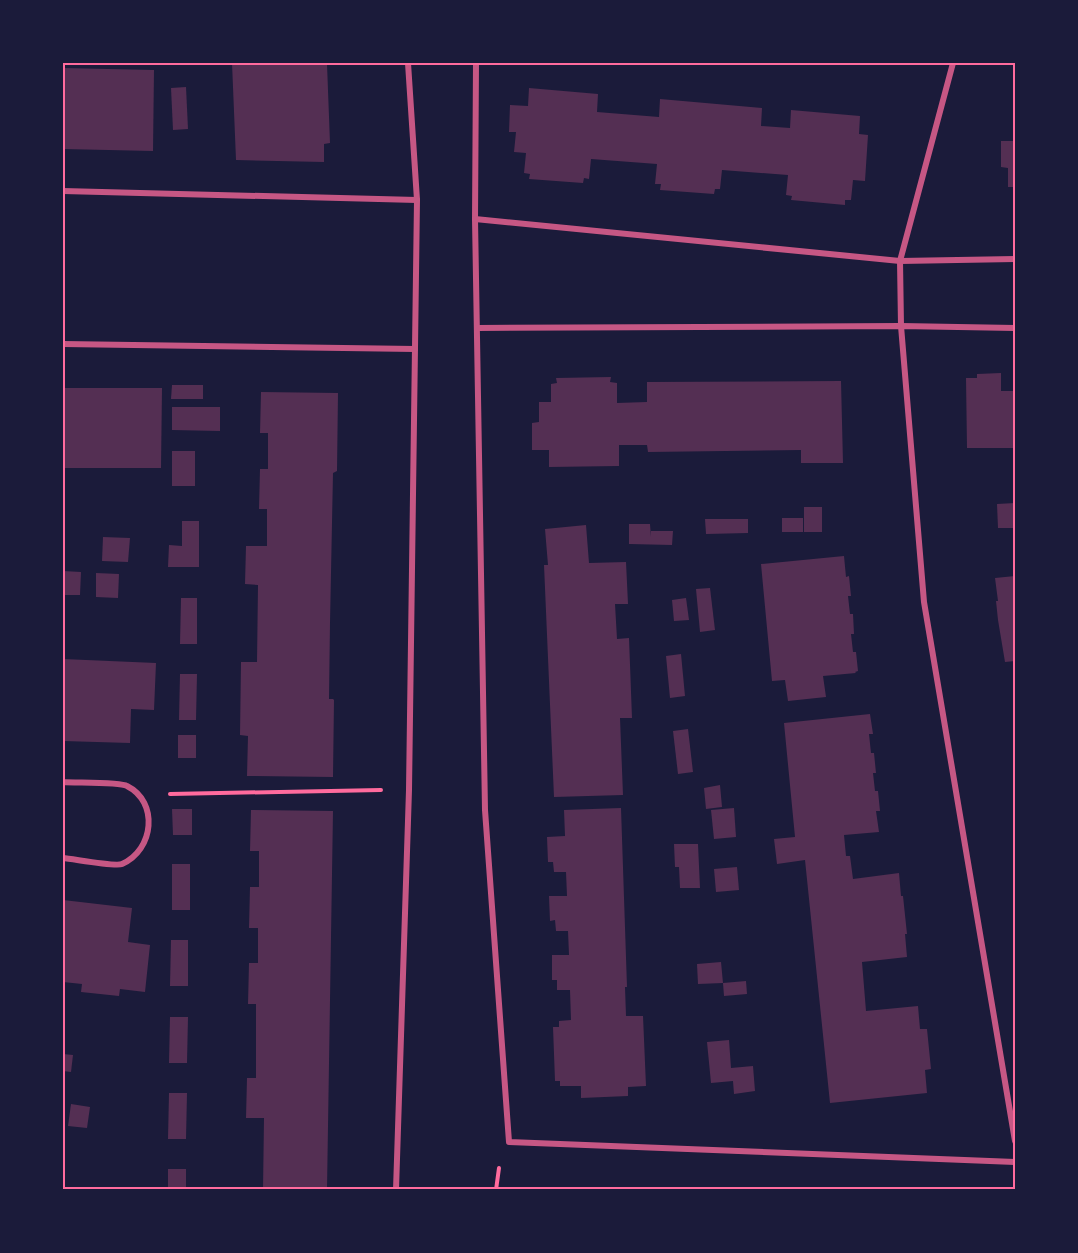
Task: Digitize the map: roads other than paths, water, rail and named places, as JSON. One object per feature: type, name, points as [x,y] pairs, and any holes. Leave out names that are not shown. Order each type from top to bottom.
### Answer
[{"type":"street","points":[[396,1190],[409,790],[417,200],[408,63]]},
{"type":"street","points":[[476,63],[475,219],[485,810],[509,1142],[1015,1162]]},
{"type":"street","points":[[953,63],[900,261],[901,326],[924,602],[1015,1141]]},
{"type":"street","points":[[63,191],[417,200]]},
{"type":"street","points":[[475,219],[900,261],[1015,259]]},
{"type":"street","points":[[477,328],[901,326],[1015,328]]},
{"type":"street","points":[[63,344],[415,349]]},
{"type":"street","points":[[63,782],[126,785],[140,795],[147,807],[150,824],[146,841],[135,855],[120,865],[63,858]]}]
